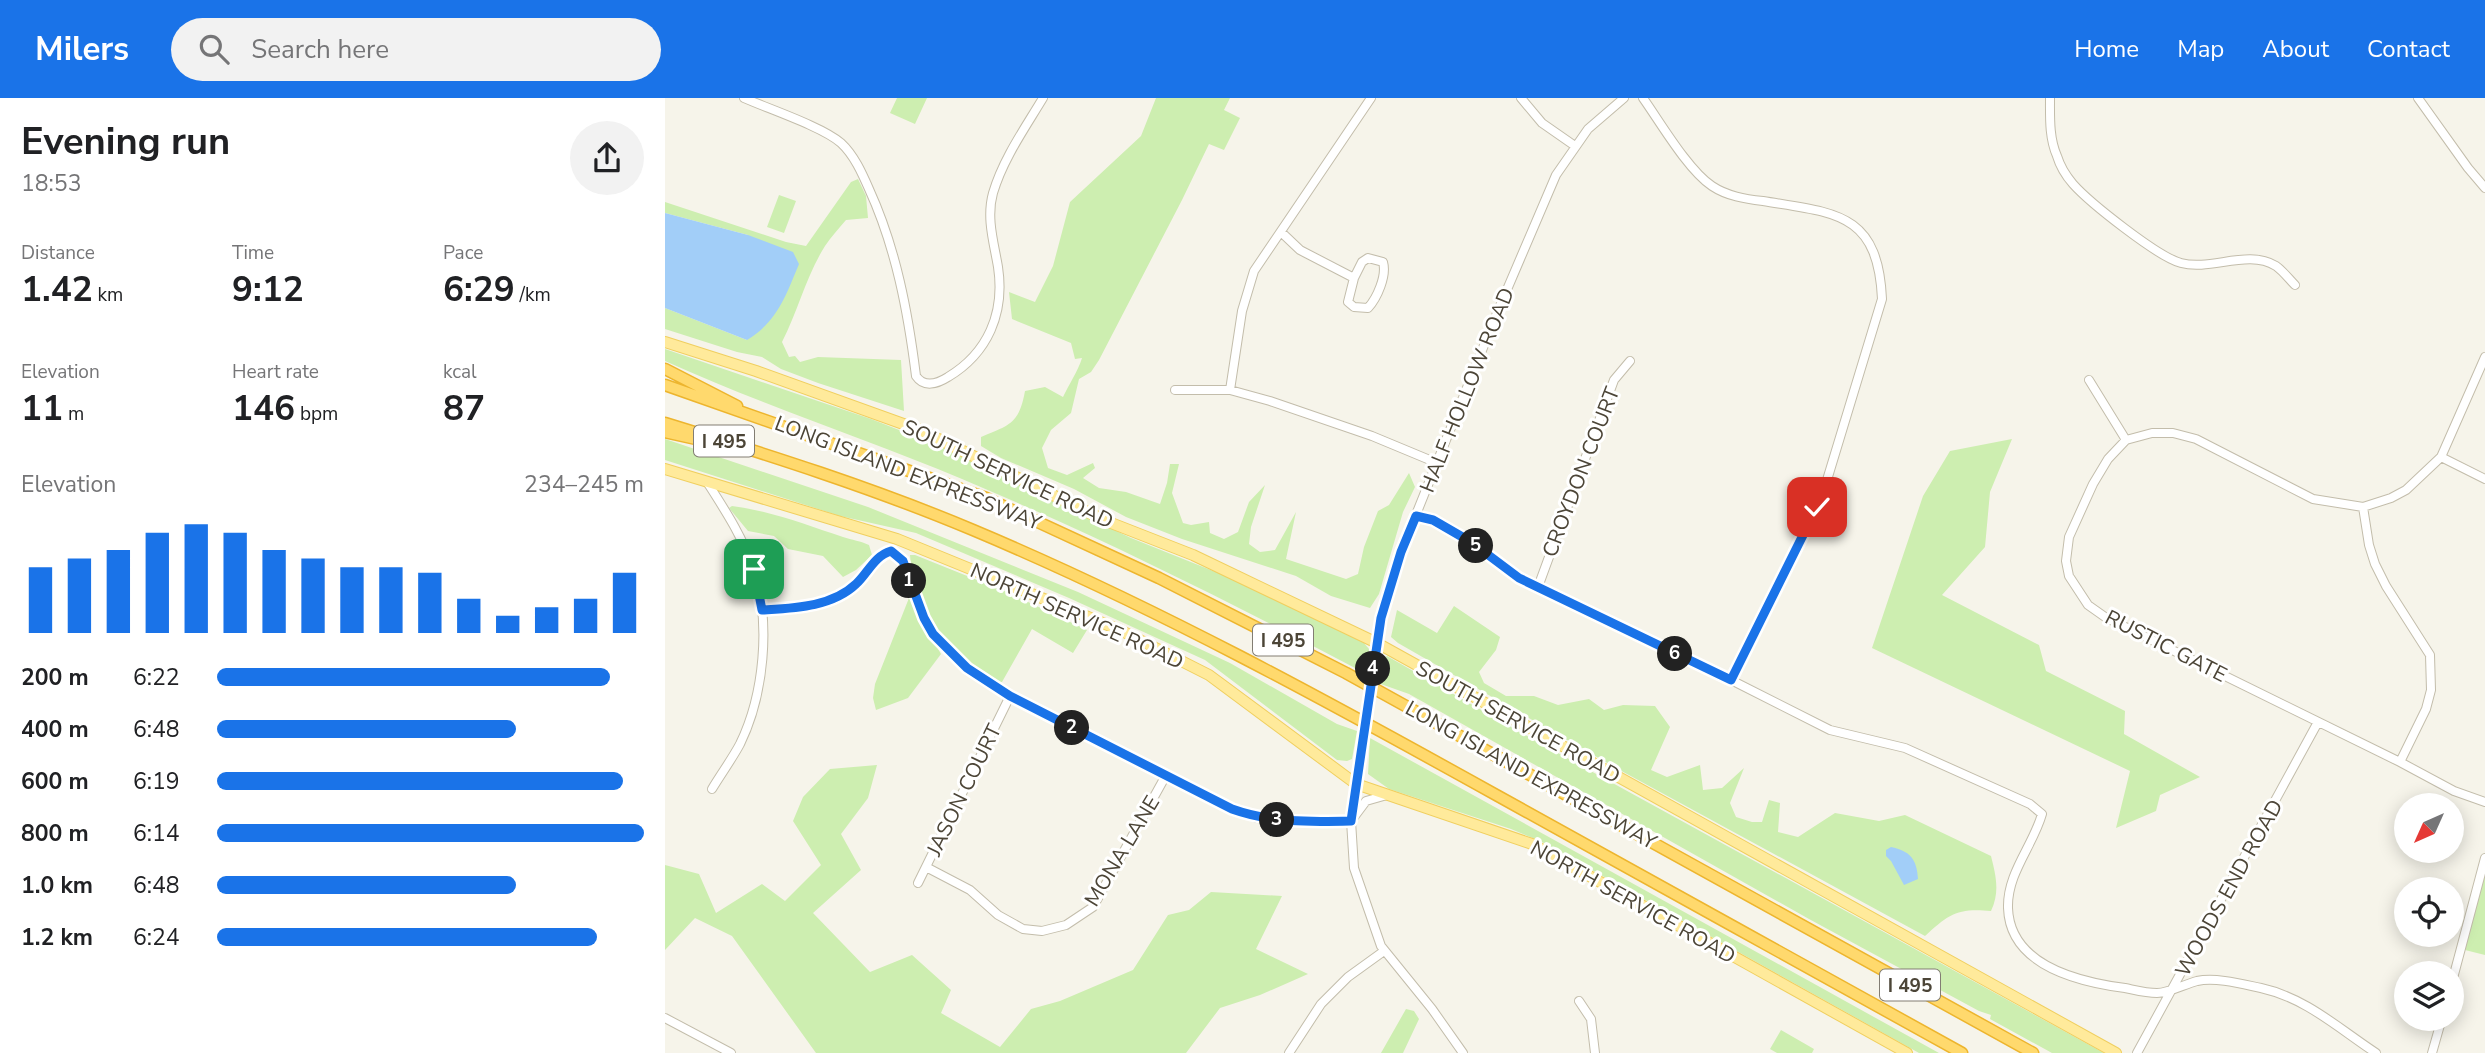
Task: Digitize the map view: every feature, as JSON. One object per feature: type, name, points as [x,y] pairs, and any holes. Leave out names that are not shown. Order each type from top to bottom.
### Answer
[{"type":"highway","points":[[665,369],[755,416]]},
{"type":"highway","name":"LONG ISLAND EXPRESSWAY","points":[[665,386],[986,498],[1234,615],[1436,722],[2033,1053]]},
{"type":"highway","name":"LONG ISLAND EXPRESSWAY","points":[[665,423],[783,459],[973,530],[1231,652],[1420,752],[1962,1053]]},
{"type":"highway","points":[[665,432],[783,459]]},
{"type":"main road","name":"SOUTH SERVICE ROAD","points":[[665,342],[756,371],[920,430],[1106,521],[1193,555],[1377,643],[2116,1053]]},
{"type":"main road","name":"NORTH SERVICE ROAD","points":[[665,469],[897,539],[1120,630],[1209,675],[1356,784],[1532,845],[1907,1053]]},
{"type":"street","points":[[744,98],[825,133],[841,143],[853,158],[879,209],[895,260],[910,329],[916,376],[925,385],[942,381],[958,371],[984,345],[994,325],[1000,286],[992,243],[992,195],[1003,167],[1043,98]]},
{"type":"street","points":[[1230,390],[1248,287],[1254,271],[1371,98]]},
{"type":"street","points":[[1521,98],[1547,128],[1575,146]]},
{"type":"street","name":"HALF HOLLOW ROAD","points":[[1463,1053],[1432,1009],[1381,946],[1355,868],[1351,821],[1377,643],[1398,563],[1556,175],[1588,129],[1624,98]]},
{"type":"street","points":[[1643,98],[1695,170],[1711,186],[1730,195],[1833,214],[1859,230],[1868,240],[1881,272],[1882,299],[1817,507],[1731,680]]},
{"type":"street","points":[[2050,98],[2050,123],[2056,155],[2073,183],[2160,254],[2180,263],[2201,265],[2264,261],[2281,270],[2295,285]]},
{"type":"street","points":[[2417,98],[2485,188]]},
{"type":"street","points":[[1281,232],[1300,250],[1354,278]]},
{"type":"street","points":[[1368,258],[1383,262],[1385,270],[1373,302],[1368,308],[1354,307],[1348,302],[1354,278],[1362,262],[1368,258]]},
{"type":"street","points":[[2089,380],[2126,440],[2152,433],[2173,433],[2196,439],[2313,499],[2363,507],[2406,490],[2441,457],[2485,357]]},
{"type":"street","name":"CROYDON COURT","points":[[1538,587],[1614,380],[1630,361]]},
{"type":"street","points":[[1175,390],[1230,390],[1372,436],[1437,463]]},
{"type":"street","name":"RUSTIC GATE","points":[[2126,440],[2108,459],[2093,484],[2069,537],[2066,561],[2077,590],[2088,605],[2105,617],[2454,791],[2485,802]]},
{"type":"street","points":[[2441,457],[2485,479]]},
{"type":"street","points":[[707,482],[744,545],[760,589],[762,610],[762,662],[758,694],[739,745],[712,789]]},
{"type":"street","points":[[2363,507],[2375,564],[2430,655],[2431,691],[2426,709],[2400,762]]},
{"type":"street","points":[[1416,516],[1433,520],[1471,542],[1519,578],[1830,730],[1905,748],[2030,804],[2042,814],[2037,831],[2013,878],[2008,910],[2012,929],[2022,946],[2037,961],[2053,970],[2095,983],[2159,993],[2201,980],[2261,988],[2284,995],[2317,1011],[2376,1053]]},
{"type":"street","points":[[762,610],[812,606],[834,597],[855,586],[882,554],[891,551],[903,561],[924,618],[933,634],[967,668],[1010,696],[1165,777],[1232,809],[1257,818],[1286,821],[1351,821],[1366,801],[1387,795]]},
{"type":"street","name":"JASON COURT","points":[[918,883],[1010,696]]},
{"type":"street","name":"WOODS END ROAD","points":[[2137,1053],[2318,722]]},
{"type":"street","name":"MONA LANE","points":[[926,867],[970,890],[998,915],[1023,929],[1042,931],[1066,925],[1093,907],[1165,777]]},
{"type":"street","points":[[2458,961],[2485,858]]},
{"type":"street","points":[[1289,1053],[1321,1004],[1348,977],[1384,951]]},
{"type":"street","points":[[1579,1001],[1591,1019],[1595,1053]]},
{"type":"street","points":[[665,1018],[731,1053]]},
{"type":"street","points":[[2433,1053],[2439,1031]]},
{"type":"green space","points":[[897,98],[927,98],[915,124],[890,113]]},
{"type":"green space","points":[[1156,98],[1230,98],[1224,110],[1240,118],[1224,150],[1209,144],[1099,360],[1091,372],[1079,379],[1071,413],[1051,430],[1042,448],[1048,468],[1067,475],[1093,463],[1095,468],[1083,478],[1099,488],[1126,492],[1160,504],[1170,464],[1179,464],[1172,493],[1183,523],[1191,525],[1209,522],[1210,533],[1224,539],[1238,532],[1249,502],[1265,485],[1251,527],[1249,544],[1260,552],[1275,550],[1296,512],[1286,559],[1346,579],[1358,574],[1364,547],[1378,511],[1389,505],[1409,473],[1415,487],[1403,512],[1379,594],[1370,608],[1331,596],[1296,576],[1182,539],[1126,517],[1074,489],[1001,458],[981,446],[981,437],[1006,426],[1016,417],[1025,391],[1045,387],[1063,397],[1076,373],[1082,358],[1075,359],[1071,343],[1012,319],[1009,292],[1035,302],[1053,266],[1070,202],[1141,136]]},
{"type":"green space","points":[[858,179],[866,196],[868,218],[846,220],[827,243],[818,257],[782,342],[789,357],[795,356],[800,362],[818,357],[901,360],[904,411],[781,369],[762,357],[737,352],[665,329],[665,308],[747,340],[748,235],[665,213],[665,202],[786,242],[806,246],[851,182]]},
{"type":"green space","points":[[779,195],[796,201],[784,233],[767,227]]},
{"type":"green space","points":[[665,349],[871,419],[935,444],[1131,538],[1268,593],[1364,643],[1369,649],[1366,676],[1111,545],[925,464],[665,361]]},
{"type":"green space","points":[[665,439],[868,507],[1078,592],[1230,663],[1337,724],[1357,731],[1352,759],[1337,760],[1205,660],[916,533],[840,516],[665,460]]},
{"type":"green space","points":[[2012,439],[1990,492],[1985,547],[1942,595],[2039,645],[2046,671],[2125,711],[2124,734],[2200,777],[2160,795],[2156,811],[2116,828],[2130,771],[1872,648],[1923,496],[1950,451]]},
{"type":"green space","points":[[732,506],[775,515],[863,542],[869,545],[872,555],[856,570],[843,577],[823,556],[788,549],[774,536],[748,531],[729,508]]},
{"type":"green space","points":[[910,555],[1007,592],[1087,630],[1073,653],[1032,629],[1002,682],[995,683],[962,658],[938,632],[917,589]]},
{"type":"green space","points":[[909,598],[941,654],[908,698],[876,710],[873,698],[875,684]]},
{"type":"green space","points":[[1454,606],[1500,637],[1496,650],[1479,672],[1484,683],[1506,696],[1534,696],[1558,705],[1589,699],[1604,710],[1623,705],[1655,706],[1670,727],[1651,770],[1667,777],[1700,765],[1703,790],[1722,788],[1744,768],[1730,803],[1736,817],[1762,822],[1769,800],[1780,803],[1778,832],[1798,837],[1835,813],[1879,821],[1905,815],[1991,856],[1996,891],[1991,911],[1954,914],[1925,936],[1616,768],[1391,637],[1397,610],[1437,633]]},
{"type":"green space","points":[[1387,656],[1518,731],[2104,1053],[2052,1053],[1990,1019],[1991,1015],[1809,919],[1409,694],[1378,683],[1381,660]]},
{"type":"green space","points":[[1370,738],[1939,1053],[1919,1053],[1540,841],[1389,789],[1368,774]]},
{"type":"green space","points":[[877,765],[868,798],[841,834],[861,870],[813,913],[870,972],[912,955],[951,990],[941,1013],[1000,1047],[1031,1009],[1060,1001],[1133,970],[1168,915],[1189,910],[1211,892],[1282,896],[1256,949],[1308,974],[1260,995],[1220,1008],[1186,1053],[816,1053],[732,936],[695,918],[665,950],[665,865],[699,874],[716,913],[762,884],[785,901],[821,865],[793,821],[803,797],[830,769]]},
{"type":"green space","points":[[2485,873],[2485,955],[2465,950]]},
{"type":"green space","points":[[1406,1009],[1414,1011],[1419,1019],[1403,1053],[1381,1053]]},
{"type":"green space","points":[[1781,1030],[1814,1049],[1812,1053],[1777,1053],[1770,1049]]},
{"type":"water","points":[[665,213],[748,235],[793,252],[799,264],[790,286],[774,316],[758,333],[747,340],[665,308]]},
{"type":"water","points":[[1891,847],[1911,857],[1918,879],[1904,885],[1886,856],[1886,850]]},
{"type":"route","points":[[754,569],[762,610],[812,606],[855,586],[882,554],[891,551],[903,561],[924,618],[933,634],[967,668],[989,684],[1165,777],[1232,809],[1257,818],[1286,821],[1351,821],[1381,618],[1401,552],[1416,516],[1433,520],[1471,542],[1519,578],[1731,680],[1817,507]]}]
